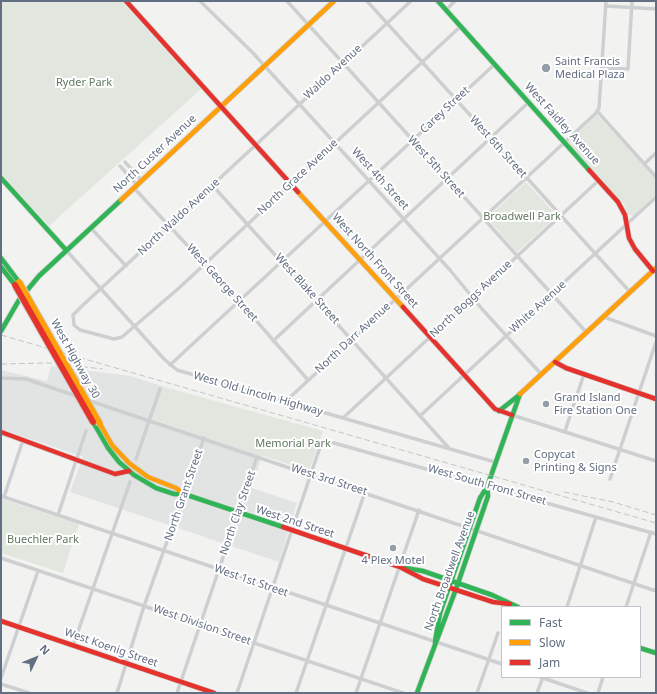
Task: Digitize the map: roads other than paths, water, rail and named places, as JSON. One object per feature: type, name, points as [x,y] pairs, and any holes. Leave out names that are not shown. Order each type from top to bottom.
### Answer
[{"type":"main road","name":"West North Front Street","points":[[126,1],[464,375],[499,411],[512,415]]},
{"type":"main road","name":"North Custer Avenue","points":[[1,331],[13,308],[28,288],[66,250],[334,1]]},
{"type":"main road","name":"West Faidley Avenue","points":[[438,1],[566,142],[618,202],[625,215],[629,238],[635,249],[655,270]]},
{"type":"main road","points":[[1,178],[66,250]]},
{"type":"main road","name":"West Highway 30","points":[[1,258],[116,450],[131,469]]},
{"type":"main road","name":"West Highway 30","points":[[1,267],[17,284],[93,422],[112,453],[131,469]]},
{"type":"main road","name":"North Broadwell Avenue","points":[[417,693],[435,642],[438,620],[454,585],[473,529],[488,496],[487,487],[519,395],[655,270]]},
{"type":"main road","points":[[555,362],[584,374],[656,399]]},
{"type":"main road","points":[[499,411],[519,395]]},
{"type":"main road","points":[[1,432],[117,474],[131,469]]},
{"type":"main road","name":"West 2nd Street","points":[[131,469],[176,488],[184,494],[400,567],[418,576],[454,585],[493,602],[515,606]]},
{"type":"main road","name":"West Koenig Street","points":[[1,621],[214,693]]},
{"type":"main road","points":[[641,648],[656,653]]},
{"type":"street","name":"West 4th Street","points":[[200,1],[265,66],[334,144],[439,258],[506,336],[542,375]]},
{"type":"street","name":"West 5th Street","points":[[287,1],[587,333]]},
{"type":"street","name":"West 6th Street","points":[[367,1],[630,292]]},
{"type":"street","name":"Waldo Avenue","points":[[256,144],[411,1]]},
{"type":"street","points":[[446,10],[455,1]]},
{"type":"street","points":[[606,1],[599,108],[597,111],[656,177]]},
{"type":"street","points":[[602,68],[628,69],[632,1]]},
{"type":"street","points":[[606,6],[656,9]]},
{"type":"street","name":"North Grace Avenue","points":[[101,289],[73,315],[74,325],[80,330],[114,339],[122,337],[205,264],[460,26]]},
{"type":"street","name":"Carey Street","points":[[170,365],[495,64]]},
{"type":"street","points":[[273,340],[529,102]]},
{"type":"street","name":"North Darr Avenue","points":[[286,401],[566,142],[597,111]]},
{"type":"street","name":"North Waldo Avenue","points":[[101,289],[213,186],[256,144]]},
{"type":"street","points":[[644,164],[656,153]]},
{"type":"street","name":"West George Street","points":[[125,162],[138,184],[169,226],[239,301],[308,380]]},
{"type":"street","name":"West George Street","points":[[120,166],[138,184]]},
{"type":"street","name":"North Boggs Avenue","points":[[343,418],[599,180]]},
{"type":"street","name":"West Blake Street","points":[[213,186],[352,339],[448,448]]},
{"type":"street","name":"White Avenue","points":[[420,416],[656,197]]},
{"type":"street","points":[[91,228],[126,266]]},
{"type":"street","name":"West Old Lincoln Highway","points":[[66,250],[170,365],[181,372],[495,462]]},
{"type":"street","points":[[604,317],[656,336]]},
{"type":"street","points":[[610,479],[656,342]]},
{"type":"street","points":[[566,431],[584,374]]},
{"type":"street","name":"West 3rd Street","points":[[1,378],[26,379],[656,591]]},
{"type":"street","points":[[136,459],[160,389]]},
{"type":"street","name":"West North Front Street","points":[[512,415],[656,461]]},
{"type":"street","points":[[58,515],[86,431]]},
{"type":"street","name":"North Grant Street","points":[[116,693],[144,606],[165,551],[204,438]]},
{"type":"street","points":[[2,496],[22,440]]},
{"type":"street","name":"West South Front Street","points":[[311,474],[322,443],[327,441],[336,442],[487,487],[596,516],[656,534]]},
{"type":"street","name":"North Clay Street","points":[[177,693],[257,457]]},
{"type":"street","points":[[238,693],[311,474]]},
{"type":"street","points":[[73,646],[111,533],[130,482]]},
{"type":"street","points":[[296,693],[365,492]]},
{"type":"street","name":"West 1st Street","points":[[2,496],[273,589],[501,664]]},
{"type":"street","points":[[356,693],[419,510]]},
{"type":"street","points":[[566,606],[596,516]]},
{"type":"street","points":[[626,606],[651,532]]},
{"type":"street","name":"West Division Street","points":[[1,558],[403,693]]},
{"type":"street","points":[[1,678],[38,571]]},
{"type":"street","points":[[477,693],[498,633]]},
{"type":"street","points":[[537,693],[542,678]]},
{"type":"street","points":[[545,678],[587,693]]},
{"type":"street","points":[[598,693],[603,678]]},
{"type":"street","points":[[1,684],[29,693]]},
{"type":"railway","points":[[1,335],[656,523]]},
{"type":"railway","points":[[1,364],[48,363],[103,369]]},
{"type":"railway","points":[[564,492],[613,502],[656,515]]},
{"type":"place","name":"Saint Francis Medical Plaza","points":[[546,68]]},
{"type":"place","name":"Grand Island Fire Station One","points":[[546,404]]},
{"type":"place","name":"Copycat Printing & Signs","points":[[526,461]]},
{"type":"place","name":"4 Plex Motel","points":[[393,548]]},
{"type":"park label","name":"Ryder Park","points":[[84,83]]},
{"type":"park label","name":"Broadwell Park","points":[[522,217]]},
{"type":"park label","name":"Memorial Park","points":[[293,444]]},
{"type":"park label","name":"Buechler Park","points":[[43,540]]}]
